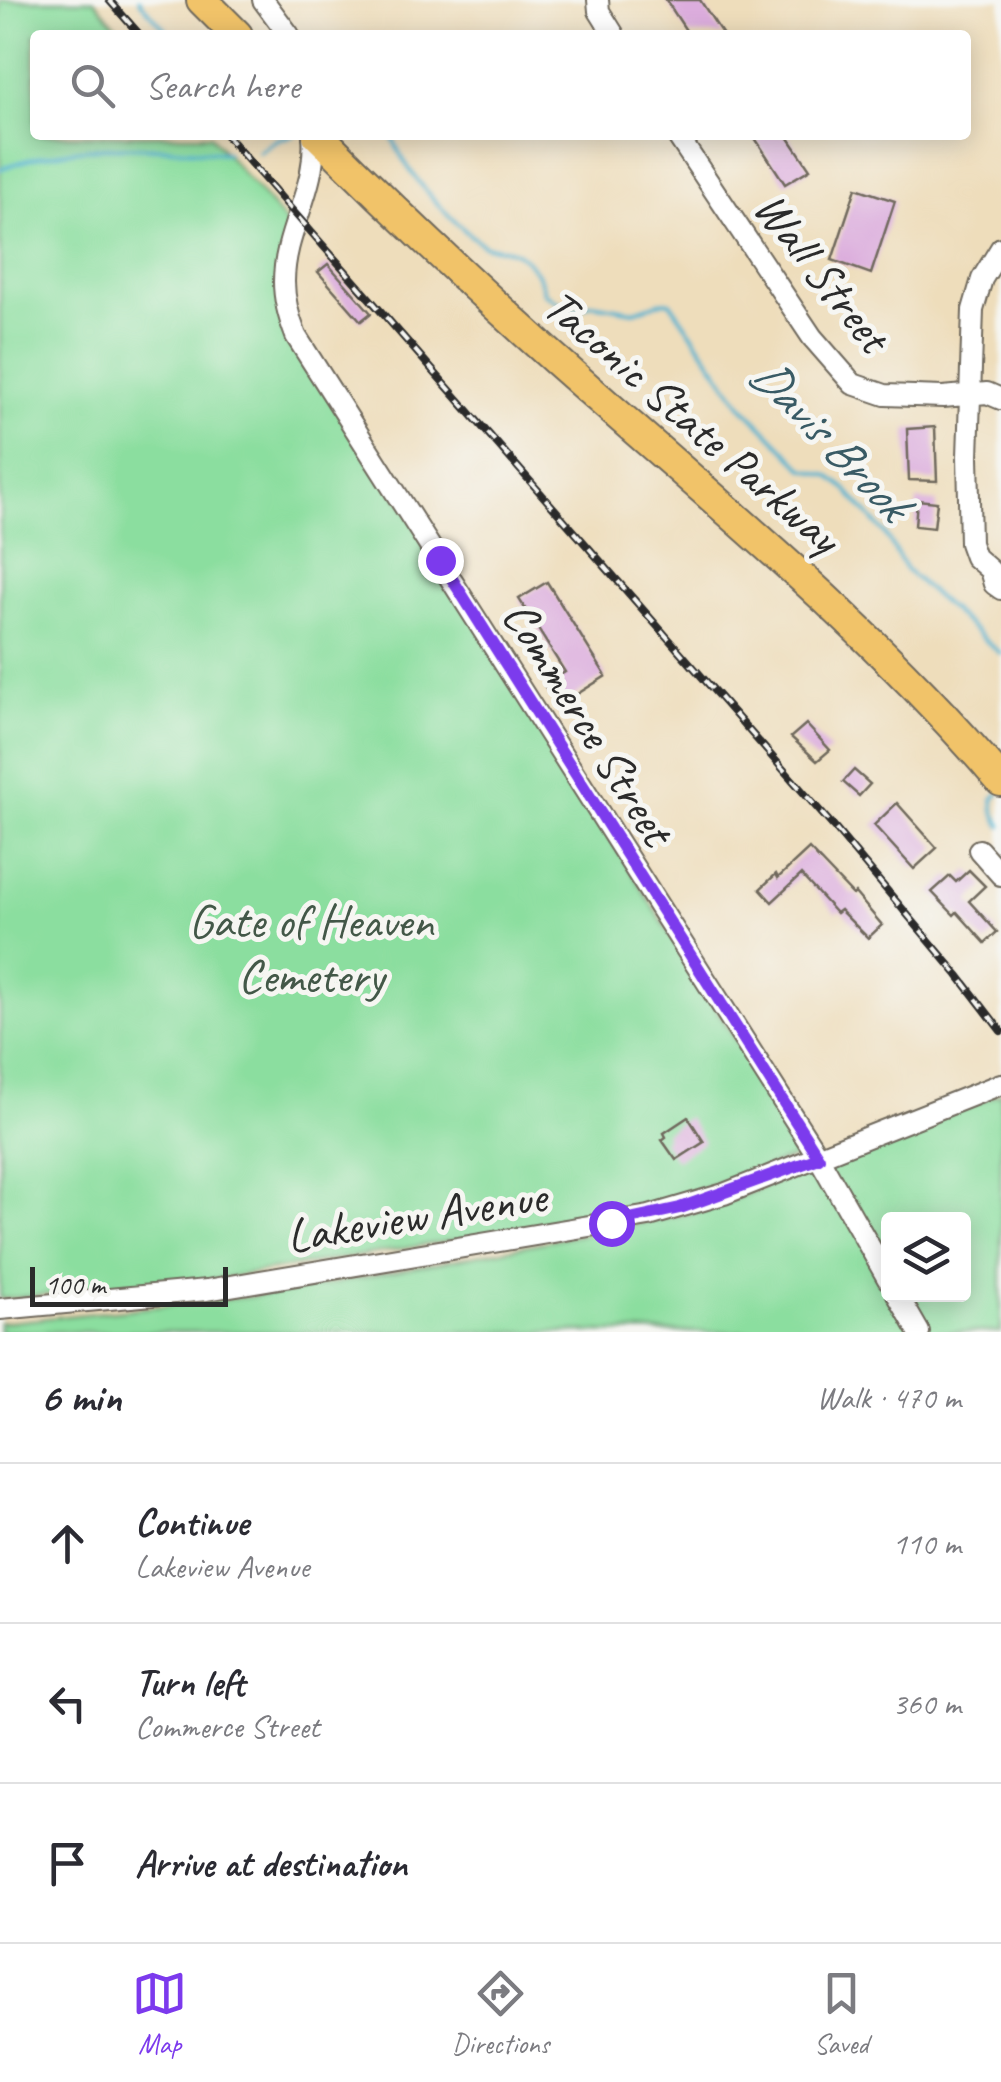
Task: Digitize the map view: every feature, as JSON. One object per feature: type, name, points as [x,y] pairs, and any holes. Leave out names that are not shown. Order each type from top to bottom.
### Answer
[{"type":"highway","points":[[182,0],[213,30]]},
{"type":"highway","points":[[202,0],[232,30]]},
{"type":"highway","name":"Taconic State Parkway","points":[[321,140],[488,299],[848,618],[1001,781]]},
{"type":"highway","name":"Taconic State Parkway","points":[[343,140],[493,285],[853,604],[1001,758]]},
{"type":"street","points":[[263,0],[284,30]]},
{"type":"street","points":[[598,0],[599,11],[611,30]]},
{"type":"street","name":"Commerce Street","points":[[316,140],[310,184],[289,244],[284,274],[286,304],[296,336],[819,1158],[881,1267]]},
{"type":"street","name":"Wall Street","points":[[680,140],[812,338],[842,376],[885,395],[943,398],[987,394],[1001,399]]},
{"type":"street","points":[[997,572],[976,557],[970,543],[969,394],[976,294],[1001,248]]},
{"type":"street","points":[[979,850],[1001,875]]},
{"type":"street","name":"Lakeview Avenue","points":[[0,1308],[207,1290],[611,1223],[695,1203],[819,1158],[1001,1084]]},
{"type":"street","points":[[902,1302],[919,1332]]},
{"type":"green space","name":"Gate of Heaven Cemetery","points":[[0,0],[94,0],[120,30],[30,30],[30,140],[214,140],[287,224],[278,303],[801,1145],[799,1156],[652,1206],[199,1282],[168,1283],[161,1279],[152,1285],[0,1299]]},
{"type":"green space","points":[[1001,1093],[1001,1332],[0,1332],[0,1323],[285,1293],[706,1210]]},
{"type":"building","points":[[666,0],[700,0],[720,30],[686,30]]},
{"type":"building","points":[[756,140],[790,140],[810,169],[785,184]]},
{"type":"building","points":[[856,188],[895,201],[871,274],[832,260]]},
{"type":"building","points":[[328,264],[371,313],[361,321],[318,272]]},
{"type":"building","points":[[935,427],[937,481],[909,480],[907,429]]},
{"type":"building","points":[[917,500],[937,502],[934,528],[915,526]]},
{"type":"building","points":[[547,582],[606,676],[558,706],[544,685],[565,672],[519,599]]},
{"type":"building","points":[[806,724],[830,750],[817,761],[791,737]]},
{"type":"building","points":[[854,770],[870,784],[859,796],[843,782]]},
{"type":"building","points":[[897,803],[937,848],[914,869],[874,825]]},
{"type":"building","points":[[809,849],[882,925],[868,938],[840,910],[836,913],[801,875],[772,902],[760,889]]},
{"type":"building","points":[[969,870],[985,886],[969,901],[997,932],[985,943],[932,892],[950,876],[956,882]]},
{"type":"building","points":[[688,1117],[704,1142],[676,1160],[662,1140],[666,1137],[664,1133]]},
{"type":"waterway","points":[[139,0],[166,30]]},
{"type":"waterway","name":"Davis Brook","points":[[259,152],[277,140]]},
{"type":"waterway","name":"Davis Brook","points":[[394,140],[417,180],[456,223],[485,246],[518,254],[537,274],[544,293],[573,311],[592,304],[634,311],[670,302],[742,406],[804,469],[829,476],[845,488],[885,534],[906,570],[1001,654]]},
{"type":"waterway","name":"Davis Brook","points":[[0,169],[57,153],[112,147],[227,153]]},
{"type":"waterway","name":"Davis Brook","points":[[998,794],[993,799],[994,811],[1001,826]]},
{"type":"railway","points":[[109,0],[136,30]]},
{"type":"railway","points":[[230,140],[833,826],[1001,1031]]},
{"type":"route","points":[[440,560],[819,1158],[680,1208],[611,1223]]}]
